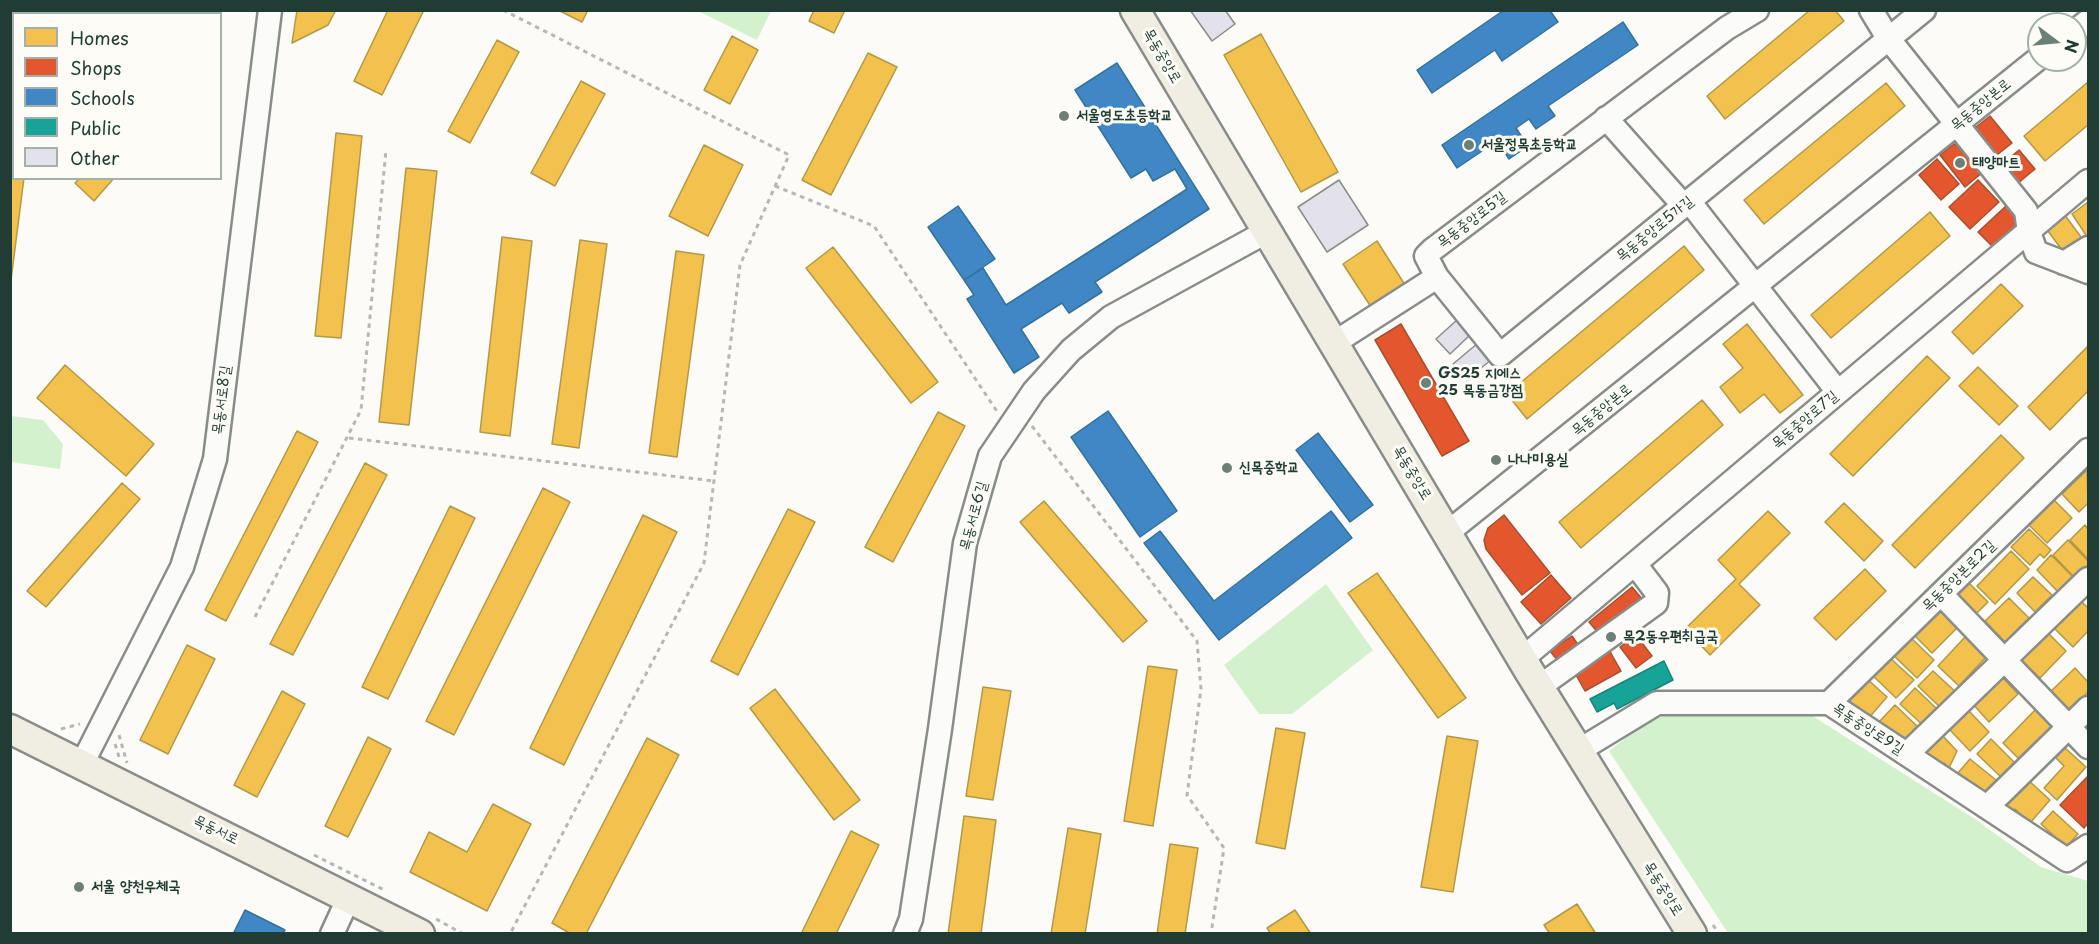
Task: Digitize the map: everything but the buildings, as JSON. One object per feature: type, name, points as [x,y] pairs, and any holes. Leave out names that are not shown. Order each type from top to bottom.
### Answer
[{"type":"main road","name":"목동중앙로","points":[[1135,10],[1522,659],[1692,933]]},
{"type":"main road","name":"목동서로","points":[[10,729],[349,897],[428,926]]},
{"type":"street","name":"목동서로8길","points":[[82,764],[182,567],[215,459],[270,10]]},
{"type":"street","name":"목동중앙로5길","points":[[1437,277],[1426,256],[1432,250],[1606,118],[1722,19],[1757,10]]},
{"type":"street","points":[[1871,10],[1888,38],[2026,211],[2029,232],[2036,252],[2088,272]]},
{"type":"street","name":"목동중앙로5가길","points":[[1437,277],[1500,356],[1924,10]]},
{"type":"street","name":"목동중앙본로","points":[[1447,533],[2027,68]]},
{"type":"street","points":[[1606,118],[1686,203],[1838,392]]},
{"type":"street","name":"목동중앙로7길","points":[[1522,659],[2088,181]]},
{"type":"street","name":"목동서로6길","points":[[905,933],[911,919],[965,543],[990,456],[1013,419],[1071,350],[1111,317],[1266,232]]},
{"type":"street","points":[[2064,263],[2088,248]]},
{"type":"street","points":[[1334,343],[1437,277]]},
{"type":"street","name":"목동중앙본로2길","points":[[1829,702],[2088,450]]},
{"type":"street","points":[[1539,687],[1656,603],[1657,593],[1635,564]]},
{"type":"street","points":[[1907,754],[2088,579]]},
{"type":"street","points":[[1941,594],[2088,747]]},
{"type":"street","name":"목동중앙로9길","points":[[1578,751],[1657,703],[1829,702],[2067,860],[2088,846]]},
{"type":"street","points":[[1987,807],[2088,708]]},
{"type":"street","points":[[332,933],[349,897]]},
{"type":"path","points":[[504,10],[789,155],[740,265],[704,563],[510,933]]},
{"type":"path","points":[[255,616],[361,410],[386,150]]},
{"type":"path","points":[[775,186],[874,226],[1013,419],[1197,641],[1201,689],[1187,795],[1224,848],[1211,933]]},
{"type":"path","points":[[348,438],[714,481]]},
{"type":"path","points":[[54,731],[80,725],[88,717]]},
{"type":"path","points":[[121,726],[119,735],[128,767]]},
{"type":"path","points":[[306,851],[389,892]]},
{"type":"path","points":[[428,926],[462,933]]},
{"type":"green space","points":[[698,11],[771,11],[757,40]]},
{"type":"green space","points":[[11,416],[43,420],[63,444],[60,469],[11,462]]},
{"type":"green space","points":[[1326,584],[1373,650],[1292,714],[1259,714],[1224,665]]},
{"type":"green space","points":[[1666,714],[1811,715],[1975,819],[2041,867],[2088,881],[2088,933],[1728,933],[1609,751],[1645,723]]},
{"type":"place","name":"서울영도초등학교","points":[[1064,116]]},
{"type":"place","name":"서울정목초등학교","points":[[1469,145]]},
{"type":"place","name":"태양마트","points":[[1960,163]]},
{"type":"place","name":"GS25 지에스 25 목동금강점","points":[[1426,383]]},
{"type":"place","name":"나나미용실","points":[[1496,460]]},
{"type":"place","name":"신목중학교","points":[[1227,468]]},
{"type":"place","name":"목2동우편취급국","points":[[1611,637]]},
{"type":"place","name":"서울 양천우체국","points":[[79,887]]}]
